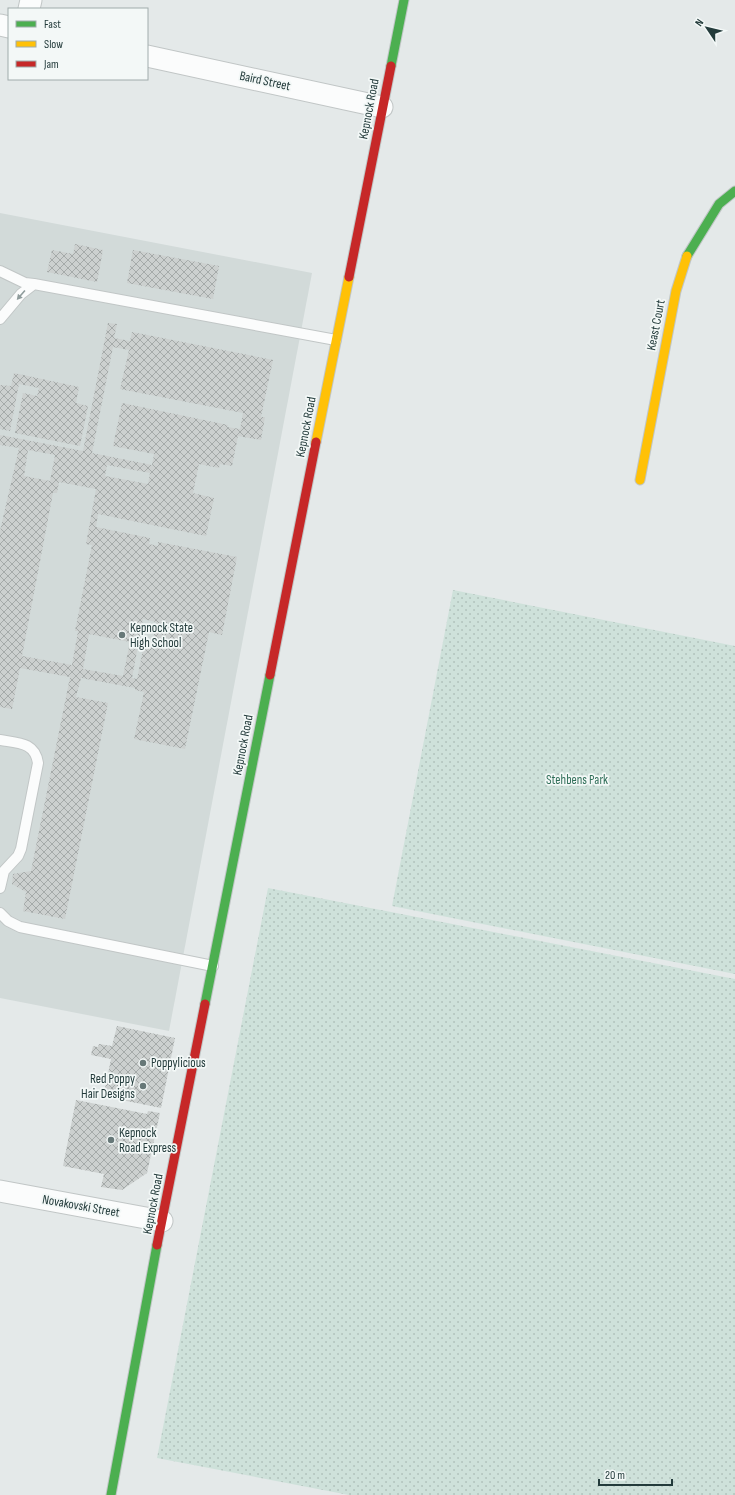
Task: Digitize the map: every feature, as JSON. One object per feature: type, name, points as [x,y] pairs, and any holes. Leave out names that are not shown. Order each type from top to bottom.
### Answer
[{"type":"street","name":"Kepnock Road","points":[[111,1495],[162,1221],[404,0]]},
{"type":"street","name":"Baird Street","points":[[148,56],[382,107]]},
{"type":"street","name":"Keast Court","points":[[640,480],[676,291],[688,253],[719,204],[735,191]]},
{"type":"street","name":"Novakovski Street","points":[[0,1191],[162,1221]]},
{"type":"lane","points":[[0,271],[25,283],[336,340]]},
{"type":"lane","points":[[0,319],[21,294],[34,284]]},
{"type":"lane","points":[[0,740],[30,747],[34,751],[38,763],[21,849],[18,856],[4,871],[0,888]]},
{"type":"lane","points":[[0,913],[8,921],[20,927],[213,966]]},
{"type":"shaded area","name":"Kepnock State High School","points":[[0,213],[312,273],[169,1031],[0,998]]},
{"type":"green space","name":"Stehbens Park","points":[[453,590],[735,646],[735,974],[392,906]]},
{"type":"green space","points":[[268,888],[735,979],[735,1495],[349,1495],[157,1458]]},
{"type":"building","points":[[75,244],[103,250],[97,282],[47,272],[52,250],[73,254]]},
{"type":"building","points":[[133,250],[219,266],[213,299],[127,283]]},
{"type":"building","points":[[108,323],[117,324],[114,338],[130,341],[132,332],[273,360],[261,417],[265,417],[261,440],[238,436],[232,466],[220,464],[219,468],[199,464],[193,493],[214,498],[206,536],[98,514],[96,527],[150,538],[149,544],[158,546],[158,542],[237,557],[222,635],[209,632],[185,749],[134,739],[144,692],[135,690],[135,688],[81,678],[76,697],[108,703],[65,919],[23,911],[26,892],[12,884],[13,874],[31,871],[70,677],[20,668],[12,709],[0,707],[0,531],[19,448],[0,445],[0,435],[83,451]],"holes":[[[113,347],[129,350],[120,389],[243,413],[240,429],[227,427],[228,425],[122,403],[113,446],[154,454],[152,465],[92,453]],[[28,450],[55,455],[50,481],[24,476]],[[107,465],[150,473],[148,484],[105,476]],[[59,482],[96,489],[86,544],[92,545],[75,631],[78,631],[72,665],[22,656],[53,493],[57,493]],[[143,619],[156,622],[153,640],[145,639],[137,679],[132,678]],[[89,634],[130,642],[123,676],[83,669]]]},
{"type":"building","points":[[14,373],[79,387],[76,403],[88,406],[80,446],[15,433],[23,393],[37,396],[39,388],[19,384],[10,431],[0,429],[0,385],[11,386]]},
{"type":"building","points":[[117,1026],[175,1038],[161,1108],[117,1099],[118,1096],[104,1093],[111,1059],[91,1055],[93,1046],[98,1047],[99,1044],[112,1046]]},
{"type":"building","name":"Kepnock Road Express","points":[[76,1100],[147,1114],[148,1111],[160,1113],[147,1173],[122,1190],[101,1187],[104,1174],[63,1166]]},
{"type":"traffic: fast","points":[[391,66],[404,0]]},
{"type":"traffic: fast","points":[[687,256],[719,204],[735,191]]},
{"type":"traffic: fast","points":[[205,1004],[270,675]]},
{"type":"traffic: fast","points":[[111,1495],[157,1245]]},
{"type":"traffic: slow","points":[[640,480],[676,291],[687,256]]},
{"type":"traffic: slow","points":[[316,442],[349,277]]},
{"type":"traffic: jam","points":[[349,277],[391,66]]},
{"type":"traffic: jam","points":[[270,675],[316,442]]},
{"type":"traffic: jam","points":[[157,1245],[205,1004]]},
{"type":"place","name":"Kepnock State High School","points":[[122,635]]},
{"type":"place","name":"Poppylicious","points":[[143,1063]]},
{"type":"place","name":"Red Poppy Hair Designs","points":[[143,1086]]},
{"type":"place","name":"Kepnock Road Express","points":[[111,1140]]}]
